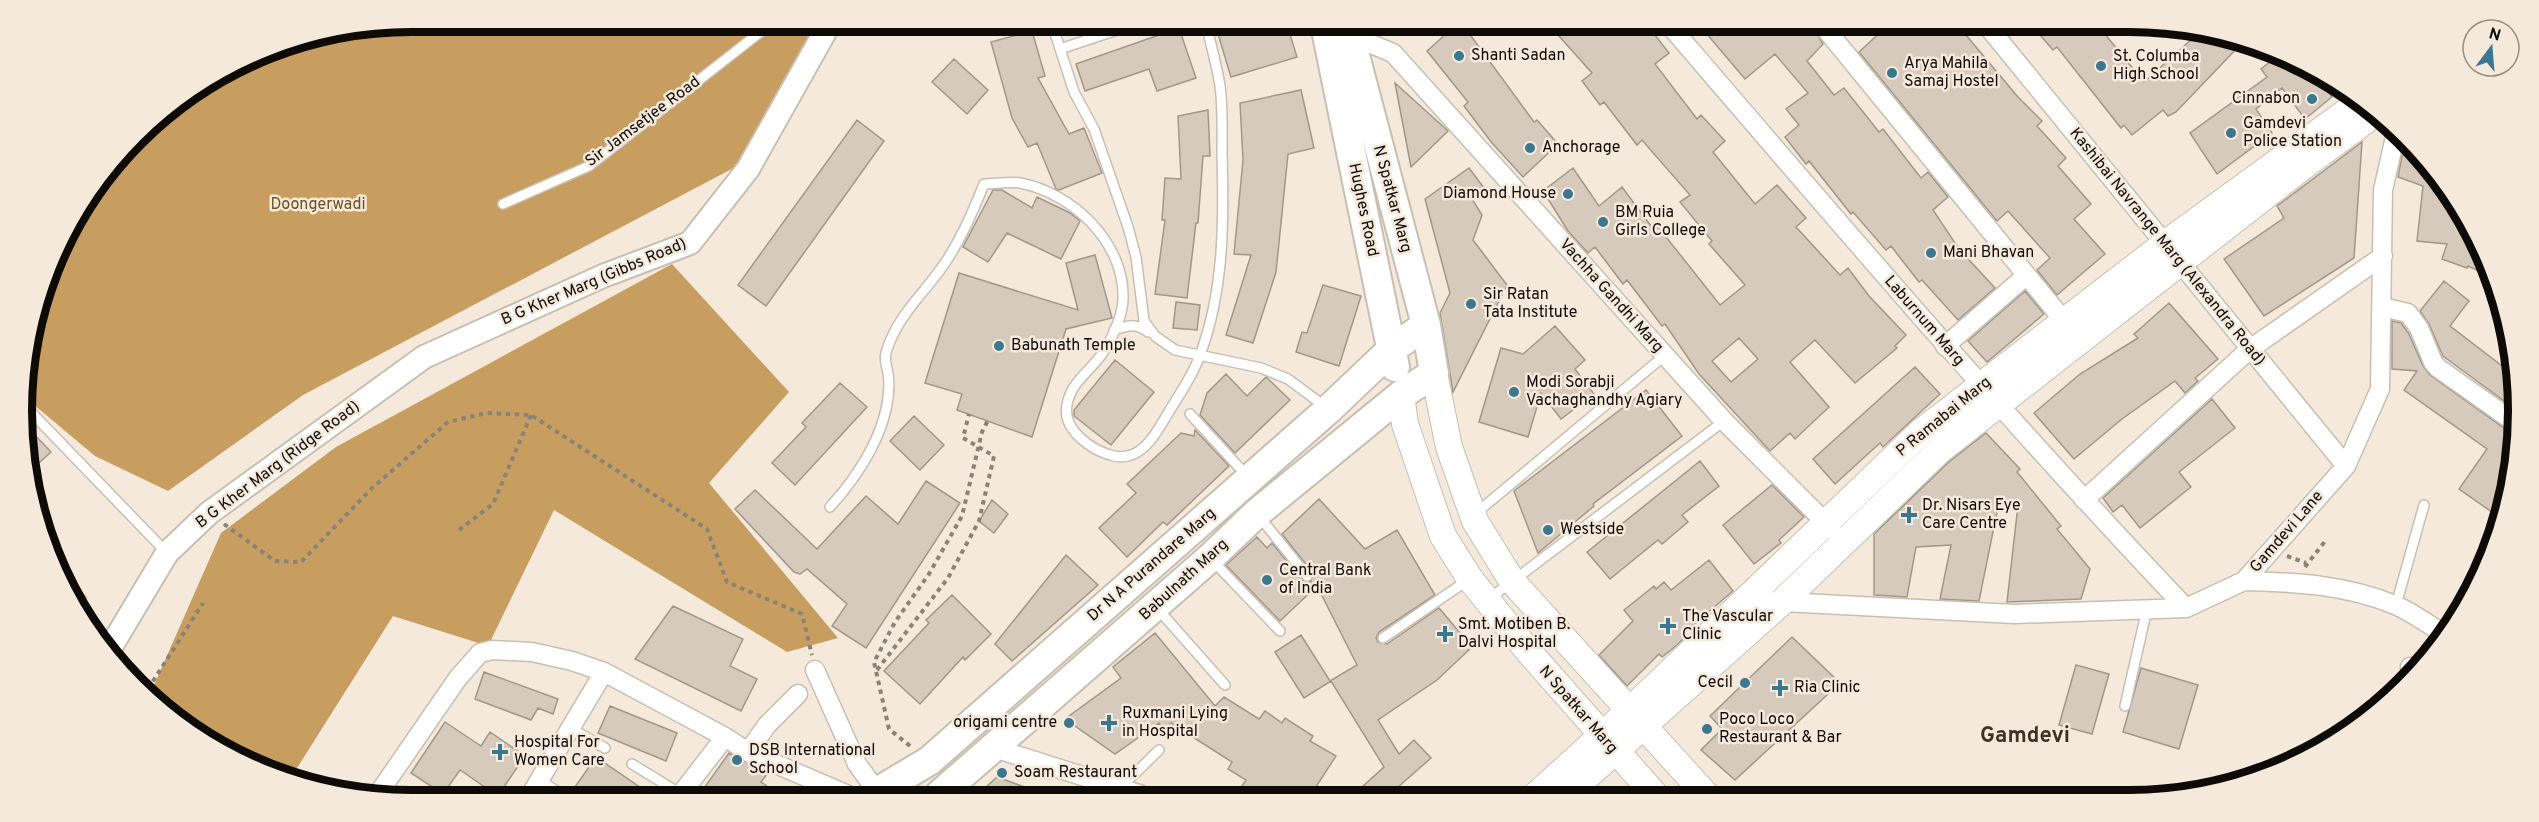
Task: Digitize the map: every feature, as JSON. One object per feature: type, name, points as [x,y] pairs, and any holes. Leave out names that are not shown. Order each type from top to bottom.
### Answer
[{"type":"main road","name":"N Spatkar Marg","points":[[1341,32],[1426,326],[1434,373]]},
{"type":"main road","name":"Hughes Road","points":[[1341,32],[1401,395]]},
{"type":"main road","name":"P Ramabai Marg","points":[[1543,790],[1608,744],[1782,602],[1940,450],[1998,404],[2174,253],[2296,160],[2355,107]]},
{"type":"main road","name":"P Ramabai Marg","points":[[2296,160],[2368,118]]},
{"type":"main road","name":"P Ramabai Marg","points":[[1638,718],[1746,600],[1922,431],[2064,321],[2174,253]]},
{"type":"main road","name":"Dr N A Purandare Marg","points":[[878,790],[929,761],[1329,410],[1392,349],[1426,326]]},
{"type":"main road","name":"Babulnath Marg","points":[[944,790],[1210,558],[1257,513],[1401,395],[1434,373]]},
{"type":"main road","points":[[1434,373],[1449,447],[1473,516],[1512,581],[1703,790]]},
{"type":"main road","name":"N Spatkar Marg","points":[[1401,395],[1405,424],[1443,536],[1470,579],[1486,602],[1650,790]]},
{"type":"main road","points":[[1922,431],[1940,450]]},
{"type":"main road","points":[[1851,498],[1870,517]]},
{"type":"main road","points":[[1562,689],[1588,664]]},
{"type":"main road","name":"P Ramabai Marg","points":[[1571,790],[1608,744]]},
{"type":"street","name":"B G Kher Marg (Gibbs Road)","points":[[424,357],[603,276],[690,243],[748,169],[825,32]]},
{"type":"street","name":"Vachha Gandhi Marg","points":[[1349,32],[1393,53],[1724,421],[1845,541]]},
{"type":"street","name":"Laburnum Marg","points":[[1675,32],[1945,346],[2084,500],[2186,608]]},
{"type":"street","points":[[1828,32],[2064,321]]},
{"type":"street","name":"Kashibai Navrange Marg (Alexandra Road)","points":[[1992,32],[2346,466]]},
{"type":"street","name":"Gamdevi Lane","points":[[1746,600],[2014,614],[2186,608],[2244,580],[2346,466],[2380,389],[2383,190],[2394,141]]},
{"type":"street","points":[[2084,500],[2250,349],[2383,256]]},
{"type":"street","points":[[1945,346],[2020,281]]},
{"type":"street","points":[[2382,307],[2409,313],[2419,328],[2438,368],[2508,417]]},
{"type":"street","name":"B G Kher Marg (Ridge Road)","points":[[112,645],[167,554],[209,513],[424,357]]},
{"type":"street","points":[[2244,580],[2302,583],[2337,588],[2396,605],[2438,630]]},
{"type":"street","points":[[381,789],[458,678],[480,652],[492,650],[532,652],[572,661],[604,672],[725,737],[748,752],[836,790]]},
{"type":"street","points":[[815,670],[857,764],[873,790]]},
{"type":"street","points":[[536,787],[604,672]]},
{"type":"street","points":[[748,752],[767,725],[798,694]]},
{"type":"street","points":[[684,790],[725,737]]},
{"type":"street","points":[[991,747],[1129,790]]},
{"type":"lane","name":"Sir Jamsetjee Road","points":[[503,204],[590,166],[759,32]]},
{"type":"lane","points":[[1055,32],[1074,92],[1094,129],[1112,188],[1128,227],[1136,257],[1144,321],[1155,336]]},
{"type":"lane","points":[[1060,49],[1111,32]]},
{"type":"lane","points":[[830,507],[854,480],[881,426],[889,384],[883,357],[893,333],[942,268],[968,223],[984,184],[1018,183],[1041,190],[1073,207],[1102,233],[1118,266],[1124,300],[1107,348],[1071,390],[1066,407],[1068,420],[1075,435],[1114,456],[1131,456],[1144,448],[1156,433],[1200,357],[1219,285],[1223,211],[1220,87],[1208,32]]},
{"type":"lane","points":[[1114,330],[1128,324],[1140,326],[1175,350],[1261,368],[1288,379],[1329,410]]},
{"type":"lane","points":[[1473,516],[1664,356]]},
{"type":"lane","points":[[32,413],[167,554]]},
{"type":"lane","points":[[1190,414],[1250,479]]},
{"type":"lane","points":[[1486,602],[1724,421]]},
{"type":"lane","points":[[2396,605],[2424,506]]},
{"type":"lane","points":[[1257,513],[1307,576]]},
{"type":"lane","points":[[1210,558],[1280,631]]},
{"type":"lane","points":[[1383,638],[1470,579]]},
{"type":"lane","points":[[1155,606],[1225,686]]},
{"type":"lane","points":[[2125,706],[2147,609]]},
{"type":"lane","points":[[572,729],[605,748]]},
{"type":"lane","points":[[1121,787],[1159,750]]},
{"type":"lane","points":[[632,764],[674,790]]},
{"type":"path","points":[[209,513],[275,561],[301,562],[371,489],[448,422],[486,413],[531,416],[707,529],[727,582],[802,614],[815,670]]},
{"type":"path","points":[[876,671],[948,578],[979,520],[994,456],[963,438],[969,414]]},
{"type":"path","points":[[459,530],[493,504],[531,416]]},
{"type":"path","points":[[929,761],[889,729],[874,662],[895,622],[929,574],[962,516],[978,447],[989,418]]},
{"type":"path","points":[[2302,583],[2306,563],[2326,540]]},
{"type":"path","points":[[150,686],[203,603]]},
{"type":"shaded area","points":[[73,583],[88,597],[84,603]]},
{"type":"green space","name":"Doongerwadi","points":[[386,32],[817,32],[743,163],[303,395],[168,491],[95,456],[32,403],[32,386],[39,337],[52,289],[60,266],[82,221],[110,180],[161,126],[200,95],[221,82],[266,60],[313,44]]},
{"type":"green space","points":[[672,264],[789,392],[709,483],[838,638],[787,652],[554,510],[488,646],[393,616],[295,772],[266,762],[200,727],[153,688],[221,533],[336,447]]},
{"type":"building","points":[[1032,32],[1045,76],[1038,78],[1069,134],[1084,128],[1102,173],[1059,190],[1056,189],[1037,143],[1028,147],[1012,118],[991,42]]},
{"type":"building","points":[[1168,32],[1180,32],[1196,78],[1157,91],[1149,69],[1085,91],[1076,64]]},
{"type":"building","points":[[1217,32],[1289,32],[1297,57],[1231,77]]},
{"type":"building","points":[[1448,32],[1468,32],[1534,122],[1537,120],[1558,144],[1523,177],[1492,143],[1464,106],[1468,102],[1427,51]]},
{"type":"building","points":[[1555,32],[1653,32],[1669,53],[1655,64],[1697,119],[1701,115],[1725,141],[1713,152],[1755,204],[1777,185],[1806,218],[1796,227],[1840,275],[1848,268],[1869,296],[1906,335],[1895,346],[1897,348],[1855,383],[1815,340],[1790,362],[1829,407],[1795,439],[1790,433],[1770,451],[1699,374],[1665,324],[1662,326],[1627,280],[1623,284],[1595,247],[1588,253],[1568,231],[1543,191],[1573,168],[1599,206],[1622,187],[1651,226],[1655,223],[1720,305],[1745,285],[1709,244],[1712,241],[1680,202],[1690,195],[1642,140],[1637,145],[1604,102],[1600,105],[1582,81],[1592,73]],"holes":[[[1739,338],[1758,359],[1731,382],[1712,361]]]},
{"type":"building","points":[[1705,32],[1816,32],[1823,44],[1807,61],[1834,95],[1844,88],[1879,132],[1883,129],[1921,178],[1928,172],[1948,197],[1933,210],[1959,249],[1995,288],[1958,320],[1922,280],[1919,282],[1891,246],[1886,250],[1853,212],[1851,214],[1809,161],[1806,164],[1785,137],[1799,125],[1786,109],[1808,93],[1775,54],[1745,79]]},
{"type":"building","points":[[1881,32],[1963,32],[2018,97],[2042,121],[2037,126],[2066,158],[2058,166],[2091,204],[2074,219],[2105,254],[2057,295],[2037,270],[2050,258],[2008,211],[1997,221],[1859,52]]},
{"type":"building","name":"St. Columba High School","points":[[2037,32],[2103,32],[2144,82],[2193,38],[2237,48],[2176,112],[2168,116],[2163,110],[2132,135],[2124,125],[2121,128],[2057,47],[2053,50]]},
{"type":"building","points":[[954,59],[988,90],[967,114],[932,82]]},
{"type":"building","points":[[2273,60],[2323,85],[2332,97],[2305,119],[2282,88],[2256,109],[2272,133],[2217,174],[2190,133],[2267,77],[2261,69]]},
{"type":"building","points":[[1395,83],[1448,131],[1411,167]]},
{"type":"building","points":[[1301,90],[1314,148],[1288,154],[1276,272],[1253,343],[1226,335],[1251,255],[1234,254],[1243,160],[1240,103]]},
{"type":"building","points":[[1208,110],[1210,156],[1203,156],[1198,223],[1196,223],[1187,298],[1155,294],[1165,220],[1162,220],[1165,178],[1181,179],[1178,116]]},
{"type":"building","points":[[857,120],[884,141],[766,306],[738,285]]},
{"type":"building","points":[[2362,142],[2354,258],[2264,316],[2224,259],[2284,218],[2277,206]]},
{"type":"building","points":[[2403,151],[2444,200],[2457,221],[2481,272],[2442,259],[2447,244],[2417,241],[2423,186],[2398,177]]},
{"type":"building","points":[[1469,168],[1484,188],[1472,199],[1482,215],[1473,240],[1507,285],[1453,392],[1440,313],[1450,293],[1425,199]]},
{"type":"building","points":[[993,190],[1002,190],[1032,208],[1037,197],[1070,213],[1080,221],[1061,259],[1007,233],[988,262],[963,247]]},
{"type":"building","name":"Babunath Temple","points":[[1095,255],[1112,318],[1066,329],[1032,437],[957,410],[962,394],[925,383],[959,273],[1078,310],[1066,263]]},
{"type":"building","points":[[2444,281],[2469,301],[2450,326],[2501,365],[2504,361],[2508,404],[2443,356],[2429,324],[2420,311]]},
{"type":"building","points":[[1323,285],[1361,296],[1339,366],[1296,352],[1302,332],[1307,333]]},
{"type":"building","points":[[2025,291],[2044,314],[1987,362],[1968,341]]},
{"type":"building","points":[[1176,302],[1200,305],[1197,330],[1173,328]]},
{"type":"building","points":[[2169,303],[2218,359],[2195,378],[2198,381],[2185,393],[2175,381],[2122,419],[2074,459],[2034,413],[2080,374],[2138,338],[2134,334]]},
{"type":"building","points":[[2392,321],[2401,323],[2409,334],[2423,366],[2430,375],[2507,429],[2504,461],[2494,513],[2459,489],[2487,449],[2404,390],[2417,371],[2392,369]]},
{"type":"building","points":[[1555,326],[1585,360],[1575,369],[1594,394],[1561,419],[1541,393],[1528,437],[1479,422],[1501,348],[1523,354]]},
{"type":"building","points":[[1115,360],[1154,392],[1111,445],[1074,416],[1074,410]]},
{"type":"building","points":[[1915,367],[1940,394],[1883,447],[1880,443],[1835,484],[1813,459]]},
{"type":"building","points":[[1226,374],[1247,396],[1266,377],[1290,400],[1235,453],[1200,415],[1207,393]]},
{"type":"building","points":[[840,383],[867,407],[795,485],[772,463],[806,427],[802,423]]},
{"type":"building","points":[[1646,390],[1682,436],[1593,504],[1594,506],[1538,553],[1514,491]]},
{"type":"building","points":[[2212,399],[2235,428],[2179,472],[2191,487],[2140,528],[2122,505],[2113,512],[2103,498]]},
{"type":"building","points":[[914,416],[944,445],[920,470],[890,441]]},
{"type":"building","points":[[1195,430],[1229,466],[1167,525],[1163,522],[1127,557],[1099,528],[1136,493],[1127,484],[1181,433],[1194,436]]},
{"type":"building","points":[[32,432],[51,452],[36,466]]},
{"type":"building","points":[[1986,433],[2020,469],[2017,472],[2061,526],[2057,529],[2090,569],[2081,599],[2007,602],[2018,505],[1999,502],[1979,601],[1940,599],[1951,545],[1916,547],[1907,597],[1874,595],[1874,534],[1950,461]]},
{"type":"building","points":[[1700,461],[1719,486],[1682,515],[1688,522],[1662,544],[1658,540],[1610,579],[1587,552]]},
{"type":"building","points":[[926,481],[960,503],[866,648],[832,626],[847,604],[807,569],[800,574],[794,572],[735,509],[755,490],[817,549],[866,496],[898,524]]},
{"type":"building","points":[[1772,485],[1804,517],[1779,540],[1781,543],[1754,564],[1723,525]]},
{"type":"building","points":[[1319,499],[1365,549],[1397,530],[1435,595],[1379,632],[1376,638],[1378,642],[1387,644],[1439,608],[1472,647],[1437,680],[1378,720],[1399,754],[1414,740],[1431,758],[1397,788],[1399,790],[1359,790],[1384,767],[1331,681],[1304,698],[1275,652],[1301,635],[1330,681],[1357,665],[1317,586],[1280,621],[1226,565],[1257,537],[1267,548],[1272,543],[1302,580],[1311,582],[1312,572],[1282,534]]},
{"type":"building","points":[[992,500],[1008,514],[994,533],[979,521]]},
{"type":"building","points":[[1066,555],[1098,585],[1012,661],[995,644]]},
{"type":"building","points":[[1709,560],[1733,591],[1684,633],[1686,636],[1677,645],[1662,657],[1659,654],[1627,686],[1599,655],[1633,621],[1624,610],[1654,586],[1656,589],[1664,582],[1671,590]]},
{"type":"building","points":[[952,595],[991,634],[965,660],[963,657],[920,704],[884,671],[929,623],[926,620]]},
{"type":"building","points":[[673,606],[743,639],[730,666],[757,679],[741,711],[635,659]]},
{"type":"building","points":[[1155,633],[1215,706],[1224,697],[1259,719],[1265,711],[1282,723],[1285,718],[1313,736],[1310,741],[1336,756],[1314,790],[1239,790],[1246,780],[1228,769],[1232,762],[1171,723],[1163,729],[1159,723],[1115,754],[1065,719],[1121,678],[1113,667]]},
{"type":"building","points":[[1792,637],[1840,683],[1735,780],[1701,750],[1722,729],[1710,716]]},
{"type":"building","points":[[2076,665],[2109,674],[2092,734],[2059,725]]},
{"type":"building","points":[[2141,668],[2198,685],[2179,749],[2123,732]]},
{"type":"building","points":[[484,672],[558,699],[553,714],[538,708],[531,720],[475,699]]},
{"type":"building","points":[[610,706],[677,733],[666,761],[598,733]]},
{"type":"building","points":[[445,722],[481,746],[490,732],[525,756],[502,790],[489,790],[460,770],[446,790],[437,790],[411,773]]},
{"type":"building","name":"DSB International School","points":[[729,753],[768,773],[761,782],[772,790],[703,790]]},
{"type":"building","points":[[596,757],[644,790],[573,790]]},
{"type":"building","points":[[997,777],[1033,790],[983,790]]},
{"type":"place","name":"Shanti Sadan","points":[[1459,56]]},
{"type":"place","name":"St. Columba High School","points":[[2101,66]]},
{"type":"place","name":"Arya Mahila Samaj Hostel","points":[[1892,73]]},
{"type":"place","name":"Cinnabon","points":[[2312,99]]},
{"type":"place","name":"Gamdevi Police Station","points":[[2231,133]]},
{"type":"place","name":"Anchorage","points":[[1530,148]]},
{"type":"place","name":"Diamond House","points":[[1568,194]]},
{"type":"place","name":"BM Ruia Girls College","points":[[1603,222]]},
{"type":"place","name":"Mani Bhavan","points":[[1931,253]]},
{"type":"place","name":"Sir Ratan Tata Institute","points":[[1471,304]]},
{"type":"place","name":"Babunath Temple","points":[[999,346]]},
{"type":"place","name":"Modi Sorabji Vachaghandhy Agiary","points":[[1514,392]]},
{"type":"place","name":"Dr. Nisars Eye Care Centre","points":[[1909,515]]},
{"type":"place","name":"Westside","points":[[1548,530]]},
{"type":"place","name":"Central Bank of India","points":[[1267,580]]},
{"type":"place","name":"The Vascular Clinic","points":[[1668,626]]},
{"type":"place","name":"Smt. Motiben B. Dalvi Hospital","points":[[1445,634]]},
{"type":"place","name":"Cecil","points":[[1745,683]]},
{"type":"place","name":"Ria Clinic","points":[[1780,688]]},
{"type":"place","name":"origami centre","points":[[1069,723]]},
{"type":"place","name":"Ruxmani Lying in Hospital","points":[[1109,723]]},
{"type":"place","name":"Poco Loco Restaurant & Bar","points":[[1707,729]]},
{"type":"place","name":"Hospital For Women Care","points":[[500,752]]},
{"type":"place","name":"DSB International School","points":[[737,760]]},
{"type":"place","name":"Soam Restaurant","points":[[1002,773]]},
{"type":"district","name":"Gamdevi","points":[[2025,736]]}]
